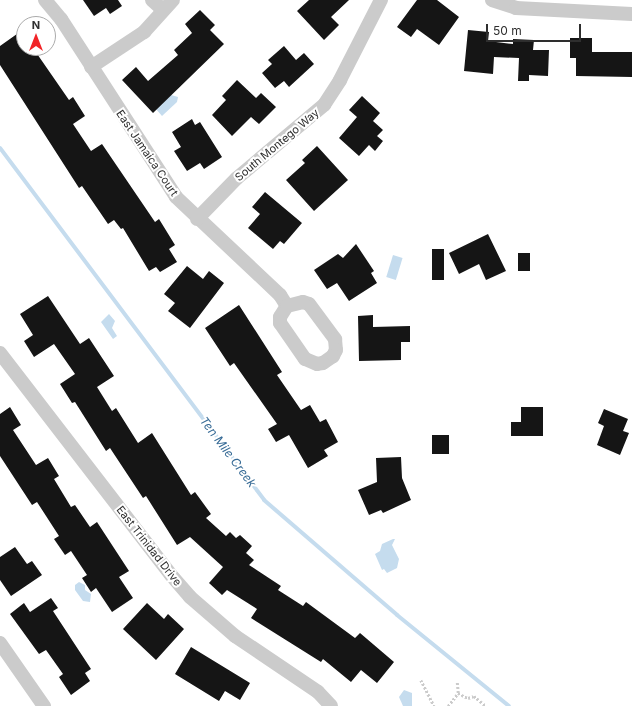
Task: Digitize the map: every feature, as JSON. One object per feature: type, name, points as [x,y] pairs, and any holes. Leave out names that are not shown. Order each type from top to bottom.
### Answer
[{"type":"street","name":"East Jamaica Court","points":[[45,0],[91,67],[167,185],[197,219],[280,295],[287,306]]},
{"type":"street","points":[[91,67],[144,32],[168,5],[152,0]]},
{"type":"street","name":"South Montego Way","points":[[197,219],[237,178],[324,105],[340,80],[381,0]]},
{"type":"street","points":[[492,0],[516,8],[632,14]]},
{"type":"street","points":[[298,302],[309,304],[332,334],[336,350],[329,360],[317,364],[305,359],[280,323],[280,317],[287,306],[298,302]]},
{"type":"street","name":"East Trinidad Drive","points":[[0,353],[171,575],[190,597],[235,636],[318,692],[331,706]]},
{"type":"street","points":[[0,643],[44,706]]},
{"type":"path","points":[[421,680],[434,706]]},
{"type":"path","points":[[448,706],[458,693],[457,682]]},
{"type":"path","points":[[458,693],[468,698],[474,696],[486,706]]},
{"type":"water","points":[[171,95],[178,97],[177,102],[162,116],[156,109]]},
{"type":"water","points":[[393,255],[403,258],[396,280],[386,277]]},
{"type":"water","points":[[109,314],[115,321],[112,328],[117,336],[113,339],[101,322]]},
{"type":"water","points":[[395,539],[392,545],[399,559],[397,568],[387,573],[384,569],[382,570],[375,554],[380,551],[382,544]]},
{"type":"water","points":[[79,582],[85,585],[85,590],[91,594],[90,602],[83,601],[75,590],[75,585]]},
{"type":"water","points":[[404,690],[412,693],[412,706],[403,706],[399,697]]},
{"type":"building","points":[[83,0],[118,0],[122,6],[110,14],[106,8],[94,16]]},
{"type":"building","points":[[309,0],[349,0],[331,17],[339,25],[324,40],[297,11]]},
{"type":"building","points":[[417,0],[437,0],[459,17],[439,45],[417,29],[411,37],[397,27]]},
{"type":"building","points":[[200,10],[215,25],[210,30],[224,44],[153,113],[122,80],[136,67],[148,81],[178,55],[174,50],[192,33],[185,24]]},
{"type":"building","points":[[468,30],[489,32],[488,41],[513,44],[513,39],[534,40],[533,50],[549,50],[548,76],[529,75],[529,81],[518,81],[519,58],[494,57],[493,74],[464,71]]},
{"type":"building","points":[[16,35],[16,56],[39,56],[69,100],[73,97],[85,116],[73,124],[91,151],[102,144],[155,222],[159,219],[175,245],[169,249],[177,262],[160,272],[156,267],[149,271],[123,228],[121,229],[114,220],[108,224],[82,186],[79,188],[0,65],[0,46]]},
{"type":"building","points":[[570,38],[592,38],[592,52],[632,52],[632,77],[576,76],[576,58],[570,58]]},
{"type":"building","points":[[284,46],[296,60],[304,53],[314,64],[289,87],[284,81],[275,88],[262,73],[272,64],[268,60]]},
{"type":"building","points":[[237,80],[256,98],[261,93],[276,107],[259,124],[251,117],[232,136],[212,115],[226,100],[222,96]]},
{"type":"building","points":[[362,96],[380,113],[373,121],[383,130],[377,136],[383,141],[375,151],[369,145],[359,156],[339,138],[357,117],[349,110]]},
{"type":"building","points":[[192,119],[195,125],[200,122],[222,157],[204,169],[200,163],[187,171],[174,151],[181,147],[172,132]]},
{"type":"building","points":[[317,146],[348,180],[314,211],[286,180],[305,163],[302,160]]},
{"type":"building","points":[[265,192],[302,223],[284,244],[280,241],[273,249],[248,228],[260,214],[252,207]]},
{"type":"building","points":[[488,234],[506,271],[486,280],[479,264],[459,274],[449,253]]},
{"type":"building","points":[[356,244],[374,271],[371,273],[377,283],[349,301],[337,283],[327,289],[314,270],[338,254],[343,258]]},
{"type":"building","points":[[432,249],[444,249],[444,280],[432,280]]},
{"type":"building","points":[[518,253],[530,253],[530,271],[518,271]]},
{"type":"building","points":[[187,266],[203,279],[209,271],[224,283],[190,328],[168,311],[175,303],[164,294]]},
{"type":"building","points":[[48,296],[80,344],[89,338],[114,376],[97,387],[112,411],[116,408],[138,443],[152,433],[191,495],[195,492],[211,514],[206,518],[226,536],[230,532],[236,538],[240,535],[252,546],[246,553],[254,560],[249,565],[281,586],[278,590],[303,606],[306,602],[355,638],[360,633],[394,662],[377,683],[361,670],[351,682],[323,659],[321,662],[251,618],[257,609],[227,590],[222,595],[209,583],[223,567],[190,537],[177,545],[146,496],[143,498],[110,448],[106,451],[75,402],[72,403],[60,384],[75,374],[54,344],[34,357],[24,341],[33,335],[20,314]]},
{"type":"building","points":[[239,305],[282,372],[277,375],[301,410],[310,405],[320,422],[326,419],[338,442],[324,450],[328,456],[308,468],[289,435],[276,442],[268,429],[277,424],[234,363],[230,366],[205,328]]},
{"type":"building","points":[[373,315],[373,327],[410,326],[410,342],[401,342],[401,360],[359,361],[358,316]]},
{"type":"building","points":[[10,407],[21,425],[13,430],[36,465],[48,458],[59,476],[54,479],[71,507],[75,505],[90,527],[97,522],[129,571],[119,577],[133,598],[112,612],[96,588],[91,592],[82,578],[87,575],[71,551],[65,555],[54,539],[59,536],[37,502],[32,505],[0,456],[0,414]]},
{"type":"building","points":[[521,407],[543,407],[543,436],[511,436],[511,422],[521,422]]},
{"type":"building","points":[[604,409],[628,419],[623,431],[629,433],[620,455],[597,445],[604,426],[598,423]]},
{"type":"building","points":[[432,435],[449,435],[449,454],[432,454]]},
{"type":"building","points":[[401,457],[402,478],[411,500],[383,513],[381,510],[369,515],[358,490],[377,482],[376,458]]},
{"type":"building","points":[[15,547],[27,564],[32,561],[42,575],[11,596],[0,580],[0,557]]},
{"type":"building","points":[[51,598],[58,608],[53,611],[91,669],[85,673],[90,681],[71,695],[59,677],[63,674],[46,650],[39,654],[10,614],[24,603],[30,612]]},
{"type":"building","points":[[147,603],[164,619],[168,614],[184,629],[156,660],[123,629]]},
{"type":"building","points":[[191,647],[250,683],[240,700],[225,691],[219,701],[175,674]]},
{"type":"waterway","name":"Ten Mile Creek","points":[[0,148],[264,500],[397,615],[509,706]]}]
